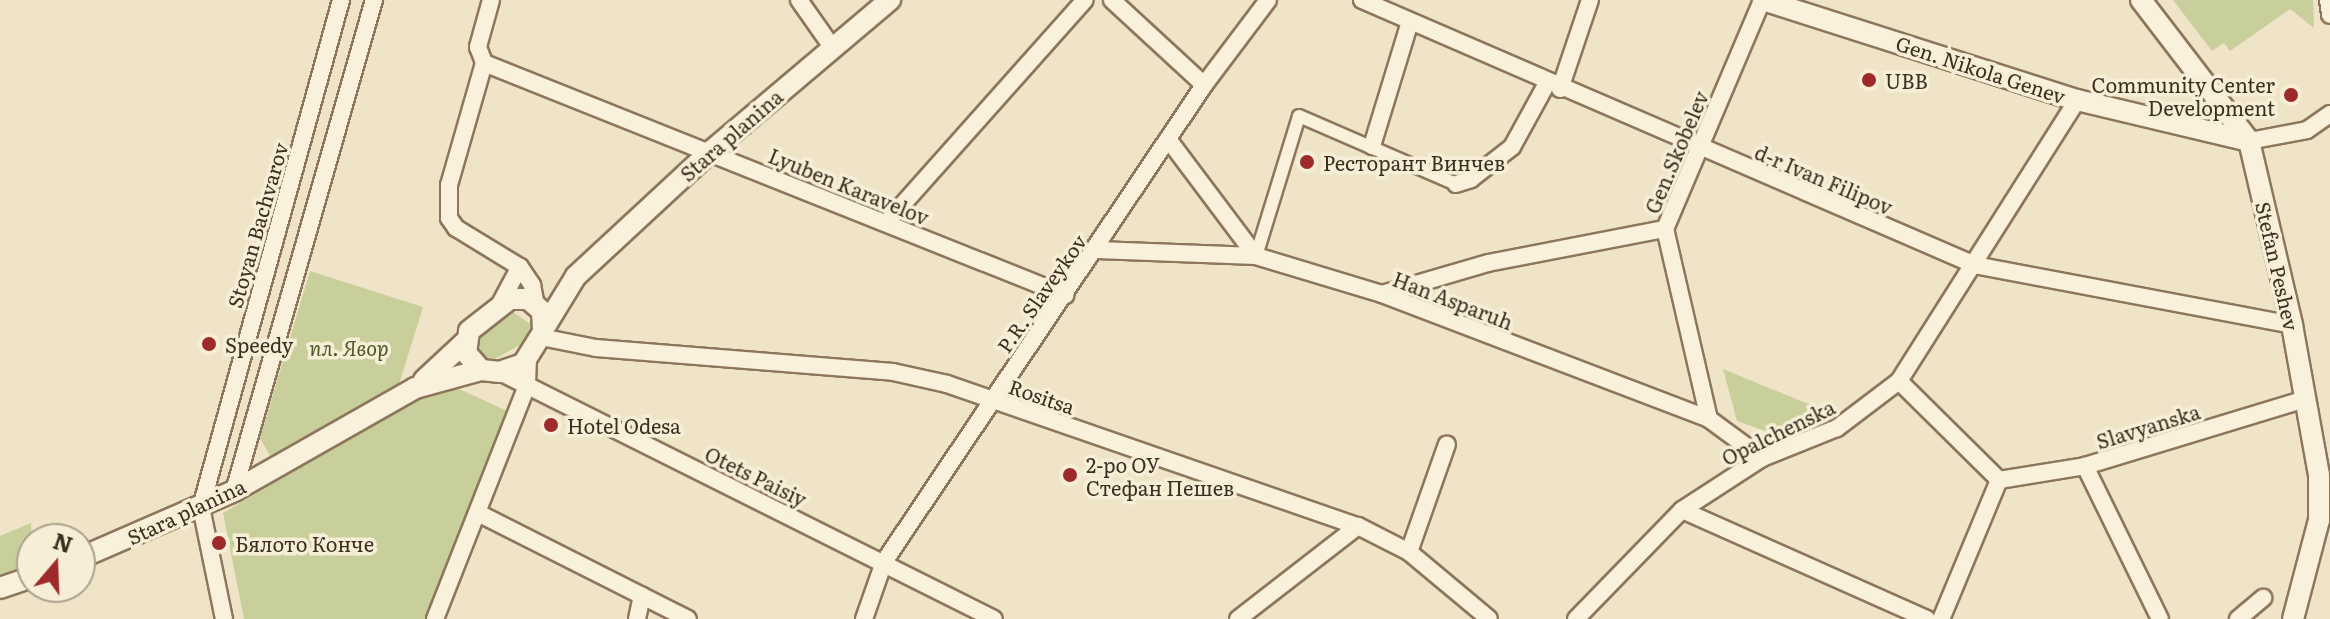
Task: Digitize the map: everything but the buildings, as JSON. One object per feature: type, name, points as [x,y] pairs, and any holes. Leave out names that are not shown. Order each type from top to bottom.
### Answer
[{"type":"street","name":"Stoyan Bachvarov","points":[[201,507],[341,0]]},
{"type":"street","points":[[234,491],[374,0]]},
{"type":"street","points":[[435,619],[527,385],[528,359],[543,331],[520,267],[456,228],[449,218],[449,185],[484,63],[478,47],[491,0]]},
{"type":"street","points":[[799,0],[832,47]]},
{"type":"street","name":"Stara planina","points":[[533,300],[576,276],[710,152],[890,0]]},
{"type":"street","points":[[887,222],[1085,0]]},
{"type":"street","points":[[1112,0],[1204,85]]},
{"type":"street","name":"P.R. Slaveykov","points":[[864,619],[884,562],[990,399],[1097,250],[1204,85],[1268,0]]},
{"type":"street","name":"d-r Ivan Filipov","points":[[1362,0],[1554,86],[1975,265],[2292,325]]},
{"type":"street","points":[[1256,256],[1299,116],[1456,184],[1471,179],[1512,147],[1554,86],[1590,0]]},
{"type":"street","name":"Gen. Nikola Genev","points":[[1762,0],[2077,100],[2249,141]]},
{"type":"street","name":"Gen.Skobelev","points":[[1709,419],[1665,229],[1762,0]]},
{"type":"street","name":"Stefan Peshev","points":[[2141,0],[2249,141],[2292,325],[2324,518],[2306,565],[2278,619]]},
{"type":"street","points":[[2328,0],[2330,15]]},
{"type":"street","points":[[1372,146],[1410,22]]},
{"type":"street","name":"Lyuben Karavelov","points":[[484,63],[1065,295]]},
{"type":"street","name":"Opalchenska","points":[[1576,619],[1682,510],[1762,458],[1837,428],[1899,381],[2077,100]]},
{"type":"street","points":[[2249,141],[2307,130],[2330,114]]},
{"type":"street","points":[[1168,139],[1256,256]]},
{"type":"street","points":[[1382,294],[1488,263],[1665,229]]},
{"type":"street","name":"Han Asparuh","points":[[1097,250],[1256,256],[1382,294],[1709,419],[1762,458]]},
{"type":"street","points":[[520,267],[501,302],[475,322],[465,342],[466,353],[491,371],[528,359]]},
{"type":"street","name":"Stara planina","points":[[543,331],[576,276]]},
{"type":"street","points":[[501,302],[533,300]]},
{"type":"street","name":"Rositsa","points":[[543,331],[596,348],[893,372],[990,399],[1358,526],[1409,552],[1489,619]]},
{"type":"street","name":"Stara planina","points":[[96,551],[234,491],[415,388],[465,342]]},
{"type":"street","name":"Stara planina","points":[[415,388],[491,371]]},
{"type":"street","name":"Otets Paisiy","points":[[491,371],[527,385],[994,619]]},
{"type":"street","points":[[1899,381],[1999,480],[1941,619]]},
{"type":"street","name":"Slavyanska","points":[[1999,480],[2085,466],[2305,399]]},
{"type":"street","points":[[1409,552],[1447,444]]},
{"type":"street","points":[[2085,466],[2160,619]]},
{"type":"street","points":[[201,507],[224,619]]},
{"type":"street","points":[[1682,510],[1927,619]]},
{"type":"street","points":[[478,513],[688,619]]},
{"type":"street","points":[[1238,619],[1358,526]]},
{"type":"street","name":"Stefan Peshev","points":[[2293,619],[2306,565]]},
{"type":"street","points":[[637,619],[642,596]]},
{"type":"street","points":[[2238,619],[2263,598]]},
{"type":"green space","points":[[2173,0],[2313,0],[2314,28],[2290,9],[2230,51],[2224,43],[2212,51]]},
{"type":"green space","name":"пл. Явор","points":[[310,271],[423,307],[397,391],[270,456],[260,438]]},
{"type":"green space","points":[[513,312],[532,325],[529,340],[491,361],[479,356],[475,344],[479,333]]},
{"type":"green space","points":[[1723,369],[1835,415],[1785,438],[1737,421]]},
{"type":"green space","points":[[444,382],[514,414],[426,619],[244,619],[223,513]]},
{"type":"green space","points":[[16,529],[16,570],[0,576],[0,536]]},
{"type":"place","name":"UBB","points":[[1869,80]]},
{"type":"place","name":"Community Center Development","points":[[2291,95]]},
{"type":"place","name":"Ресторант Винчев","points":[[1307,162]]},
{"type":"place","name":"Speedy","points":[[209,344]]},
{"type":"place","name":"Hotel Odesa","points":[[551,425]]},
{"type":"place","name":"2-ро ОУ Стефан Пешев","points":[[1070,475]]},
{"type":"place","name":"Бялото Конче","points":[[219,543]]}]
